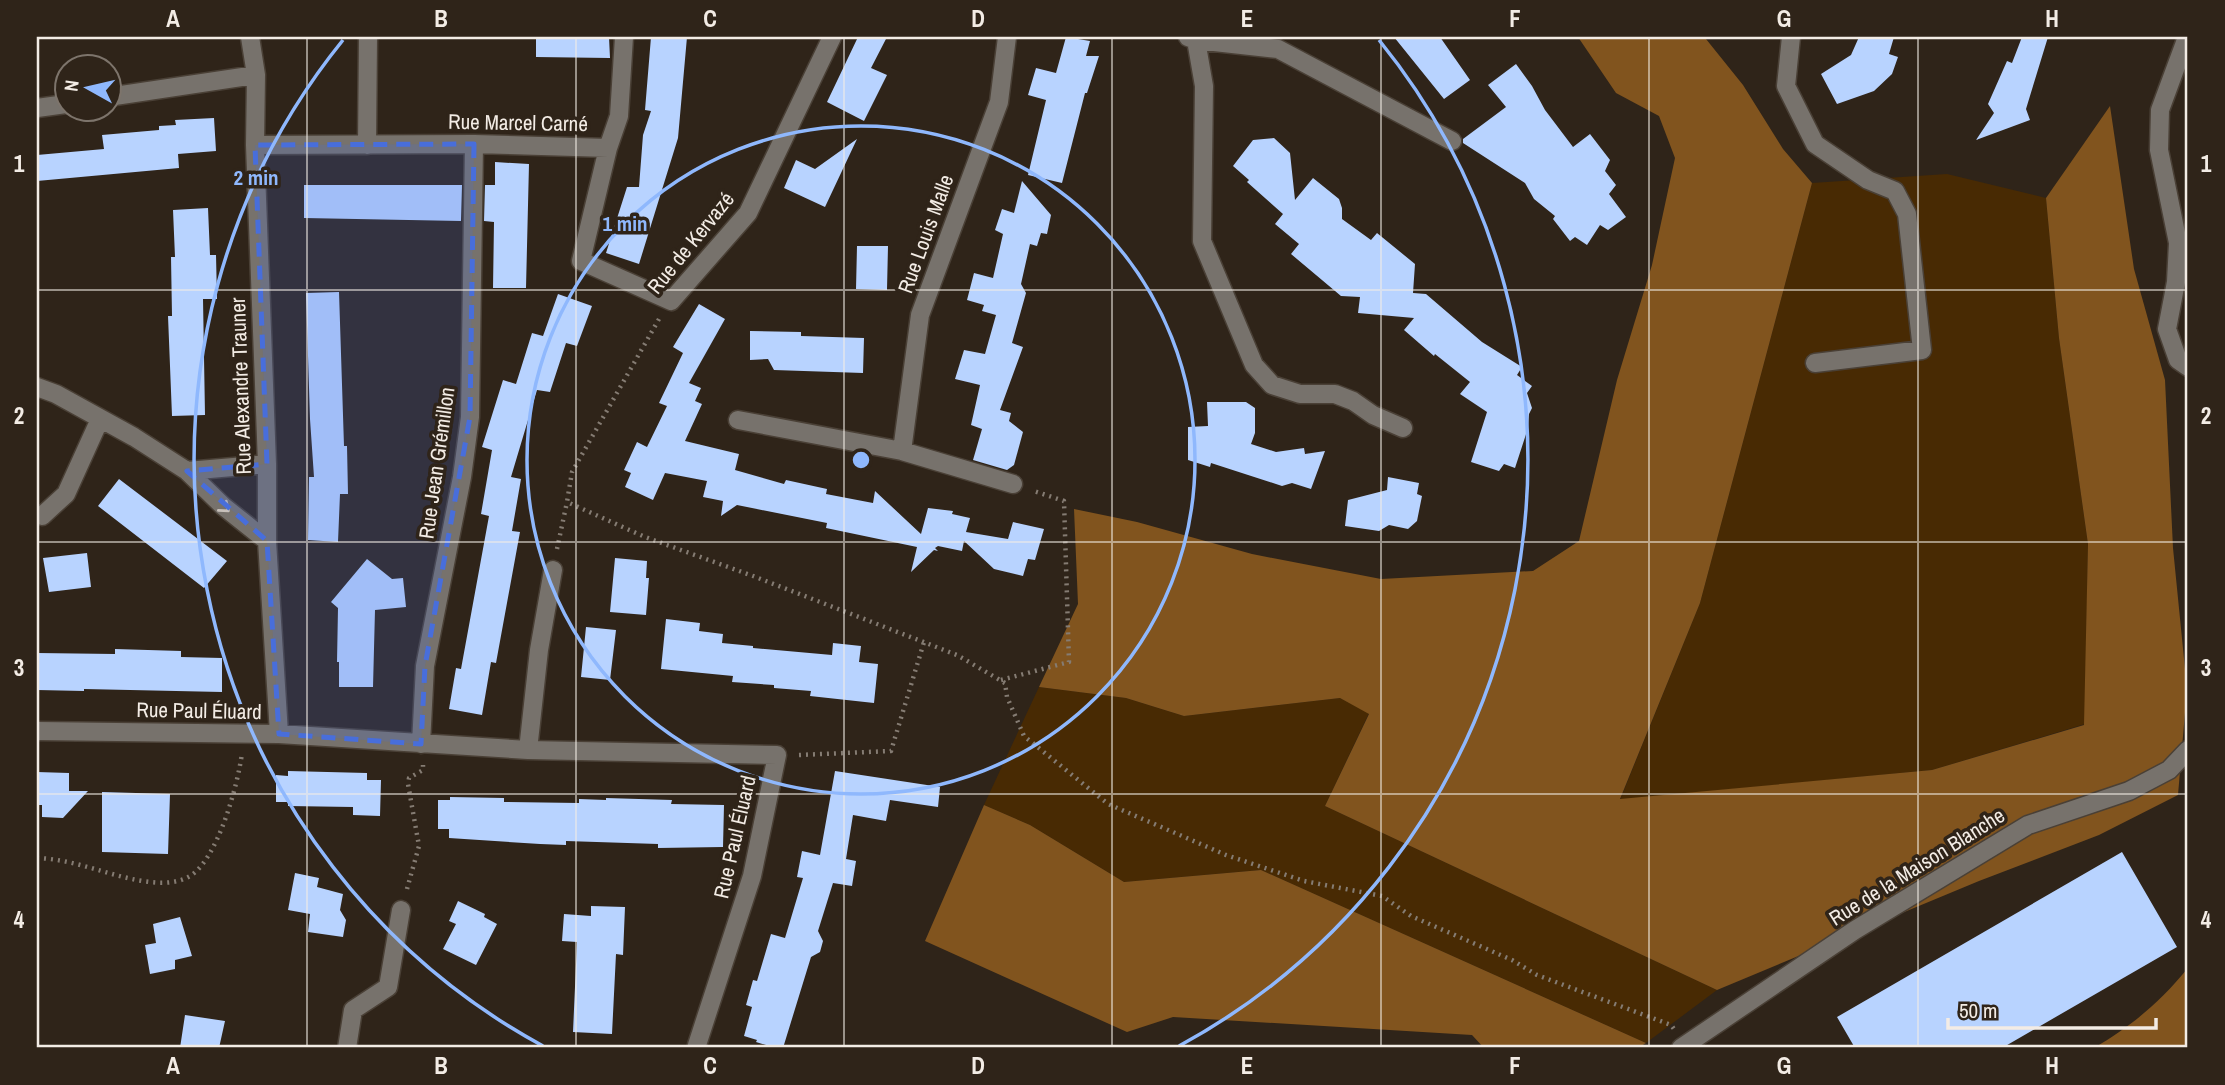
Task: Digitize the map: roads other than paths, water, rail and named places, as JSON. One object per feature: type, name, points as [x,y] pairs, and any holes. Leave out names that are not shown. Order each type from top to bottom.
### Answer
[{"type":"street","name":"Rue Alexandre Trauner","points":[[250,37],[256,75],[255,145],[267,464],[267,541],[279,734]]},
{"type":"street","points":[[367,145],[368,37]]},
{"type":"street","points":[[608,148],[619,116],[624,37]]},
{"type":"street","name":"Rue de Kervazé","points":[[671,301],[748,213],[832,37]]},
{"type":"street","name":"Rue Louis Malle","points":[[902,451],[920,315],[999,102],[1007,37]]},
{"type":"street","points":[[2188,37],[2160,110],[2159,150],[2178,243],[2176,282],[2167,329],[2178,360],[2188,367]]},
{"type":"street","points":[[1403,428],[1335,394],[1300,394],[1272,385],[1254,365],[1202,241],[1204,86],[1192,38],[1278,49],[1452,141]]},
{"type":"street","points":[[1789,43],[1786,86],[1815,144],[1868,180],[1895,191],[1907,214],[1922,351],[1815,363]]},
{"type":"street","points":[[122,95],[256,75]]},
{"type":"street","name":"Rue Marcel Carné","points":[[255,145],[474,144],[608,148],[580,261],[671,301]]},
{"type":"street","name":"Rue Jean Grémillon","points":[[421,744],[425,666],[462,477],[470,417],[474,144]]},
{"type":"street","points":[[37,387],[56,394],[134,437],[187,471],[223,506],[267,541]]},
{"type":"street","points":[[42,516],[66,494],[100,419]]},
{"type":"street","points":[[738,420],[902,451],[1013,484]]},
{"type":"street","points":[[187,471],[267,464]]},
{"type":"street","points":[[528,750],[539,649],[552,570]]},
{"type":"street","name":"Rue Paul Éluard","points":[[37,731],[279,734],[528,750],[777,755],[752,876],[697,1045]]},
{"type":"street","name":"Rue de la Maison Blanche","points":[[1684,1047],[1855,930],[2028,825],[2129,792],[2169,770],[2188,750]]},
{"type":"street","points":[[347,1048],[354,1010],[388,987],[401,910]]}]
